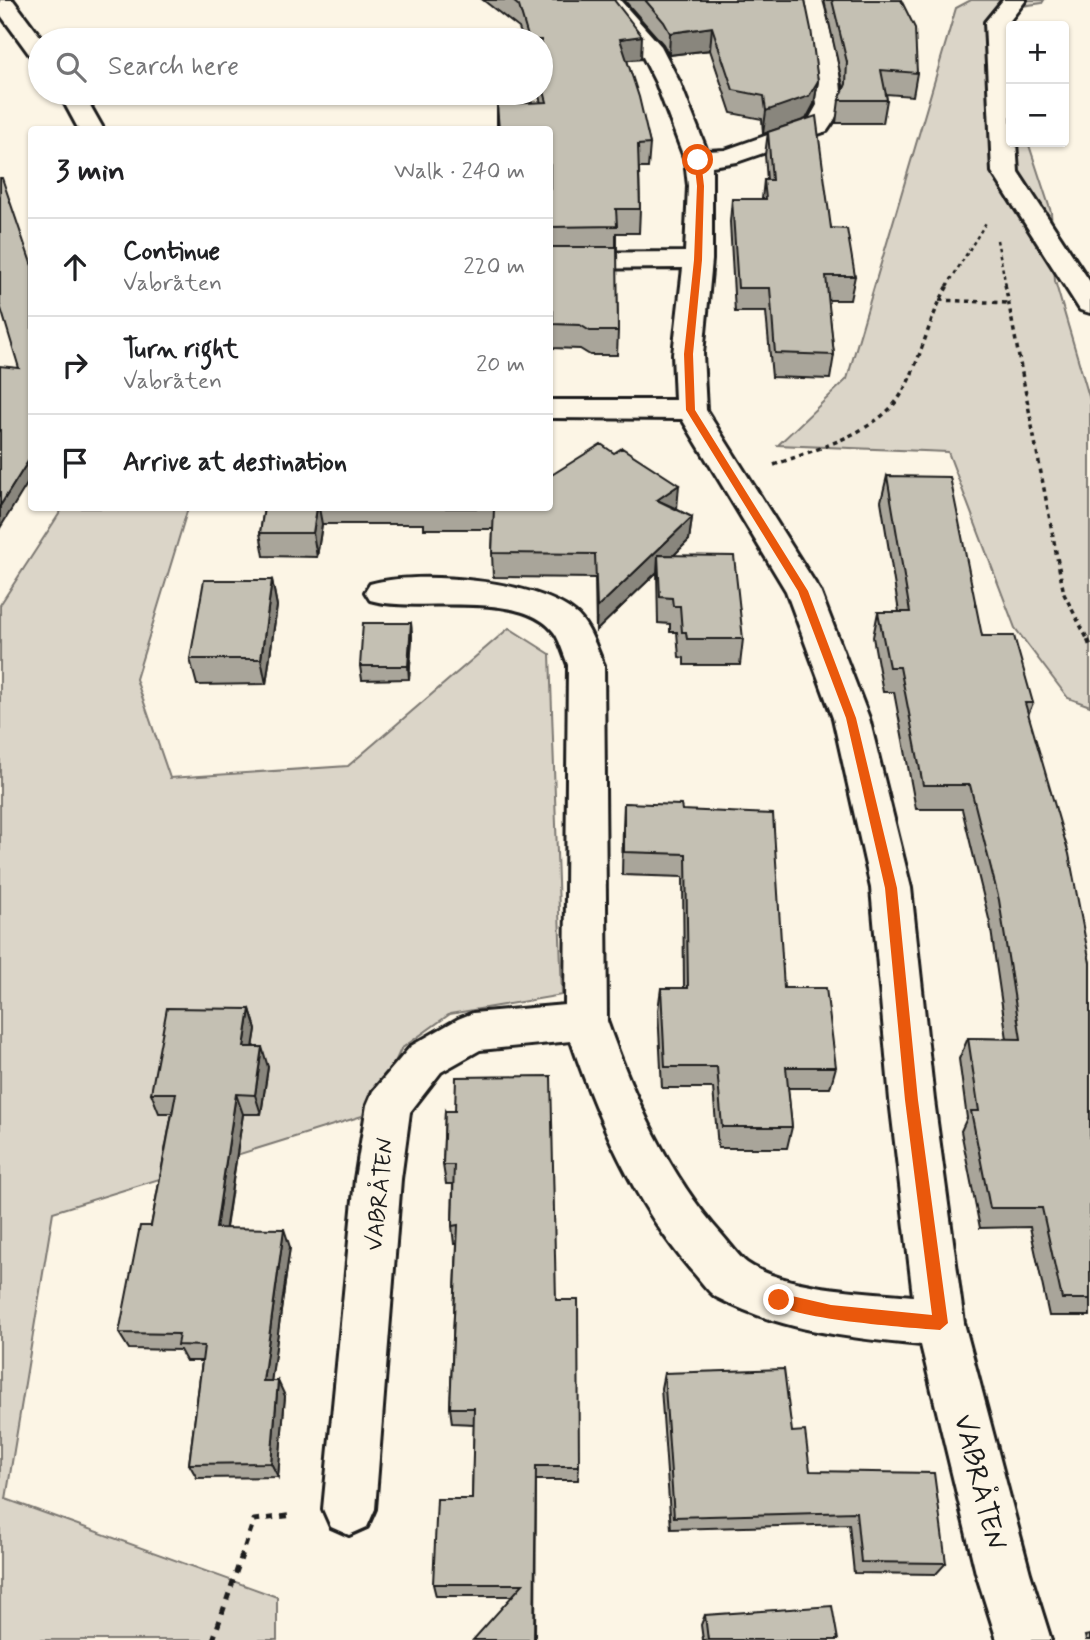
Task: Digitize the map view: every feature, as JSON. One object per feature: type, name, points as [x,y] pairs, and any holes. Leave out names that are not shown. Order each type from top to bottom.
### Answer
[{"type":"street","name":"VABRÅTEN","points":[[608,0],[649,46],[668,83],[698,160],[701,186],[698,260],[688,354],[691,410],[803,591],[851,718],[891,888],[912,1100],[940,1323],[1003,1573],[1024,1640]]},
{"type":"street","points":[[698,160],[728,157],[818,126],[829,105],[823,51],[811,0]]},
{"type":"street","points":[[1015,0],[996,22],[1006,172],[1090,304]]},
{"type":"street","points":[[1,1],[28,37]]},
{"type":"street","points":[[78,105],[90,126]]},
{"type":"street","points":[[553,261],[698,260]]},
{"type":"street","points":[[553,409],[691,410]]},
{"type":"street","points":[[382,592],[488,594],[533,604],[565,623],[586,665],[586,1021],[604,1074],[639,1149],[681,1223],[730,1279],[779,1300],[831,1312],[940,1323]]},
{"type":"street","name":"VABRÅTEN","points":[[349,1509],[378,1179],[389,1105],[426,1059],[473,1032],[586,1021]]},
{"type":"path","points":[[735,481],[864,429],[902,394],[939,300],[992,213],[995,226]]},
{"type":"path","points":[[997,239],[1064,594],[1090,645]]},
{"type":"path","points":[[939,300],[1009,303]]},
{"type":"path","points":[[214,1640],[254,1520],[349,1509]]},
{"type":"shaded area","points":[[971,0],[1044,0],[1042,3],[1022,6],[1012,16],[1012,21],[1006,21],[1006,147],[1030,147],[1051,212],[1055,281],[1090,400],[1090,706],[1068,698],[1015,628],[948,452],[778,445],[847,379],[956,8]]},
{"type":"shaded area","points":[[61,511],[187,511],[136,679],[170,778],[348,766],[509,628],[550,654],[562,995],[450,1014],[401,1049],[372,1113],[53,1212],[6,1499],[277,1597],[277,1640],[0,1640],[0,605]]},
{"type":"building","points":[[512,0],[614,0],[642,36],[620,39],[639,97],[650,144],[638,145],[640,209],[616,209],[617,226],[553,227],[553,126],[499,126],[497,105],[553,105],[553,28],[525,28],[519,6]]},
{"type":"building","points":[[645,0],[805,0],[818,81],[809,96],[766,111],[764,96],[733,90],[712,27],[670,33]]},
{"type":"building","points":[[832,0],[901,0],[915,28],[917,73],[881,70],[887,100],[839,100],[846,84],[847,62]]},
{"type":"building","points":[[816,116],[831,228],[847,229],[855,276],[826,276],[834,355],[775,353],[770,288],[738,288],[732,199],[766,199],[764,180],[772,180],[768,132]]},
{"type":"building","points":[[2,178],[28,254],[28,461],[0,506],[0,366],[19,368],[0,305]]},
{"type":"building","points":[[553,247],[617,247],[618,331],[590,331],[580,325],[553,324]]},
{"type":"building","points":[[601,444],[614,453],[622,448],[679,485],[657,500],[692,517],[597,608],[595,554],[492,553],[494,511],[553,511],[553,474]]},
{"type":"building","points":[[887,476],[950,477],[982,636],[1014,636],[1033,703],[1025,703],[1069,854],[1090,963],[1090,1299],[1062,1299],[1042,1208],[990,1208],[971,1111],[979,1111],[968,1038],[1021,1039],[999,900],[970,785],[923,785],[900,667],[889,667],[878,612],[910,612]]},
{"type":"building","points":[[264,511],[317,511],[313,533],[260,533]]},
{"type":"building","points":[[658,555],[734,556],[743,639],[687,639],[686,632],[682,632],[680,606],[673,606],[672,598],[660,597]]},
{"type":"building","points":[[204,580],[272,580],[261,659],[190,659]]},
{"type":"building","points":[[363,623],[411,623],[408,666],[360,666]]},
{"type":"building","points":[[624,803],[681,805],[682,810],[773,814],[784,988],[826,988],[836,1067],[786,1067],[792,1127],[722,1127],[717,1067],[665,1067],[661,988],[688,988],[686,854],[624,852]]},
{"type":"building","points":[[167,1008],[250,1009],[244,1047],[262,1047],[255,1095],[236,1094],[216,1228],[284,1229],[263,1381],[278,1381],[271,1463],[189,1464],[204,1346],[177,1345],[179,1334],[119,1333],[140,1226],[151,1226],[176,1093],[151,1093]]},
{"type":"building","points":[[551,1076],[556,1300],[578,1300],[579,1466],[536,1466],[534,1640],[473,1640],[523,1584],[433,1584],[437,1499],[472,1499],[474,1408],[450,1408],[458,1225],[452,1226],[454,1165],[443,1165],[445,1111],[455,1111],[456,1077]]},
{"type":"building","points":[[784,1369],[792,1432],[805,1431],[810,1471],[934,1473],[946,1563],[861,1562],[856,1512],[674,1517],[664,1373]]},
{"type":"building","points":[[832,1606],[838,1640],[708,1640],[705,1615]]},
{"type":"route","points":[[698,160],[701,186],[698,260],[688,354],[691,410],[803,591],[851,718],[891,888],[912,1100],[940,1323],[831,1312],[779,1300]]}]
